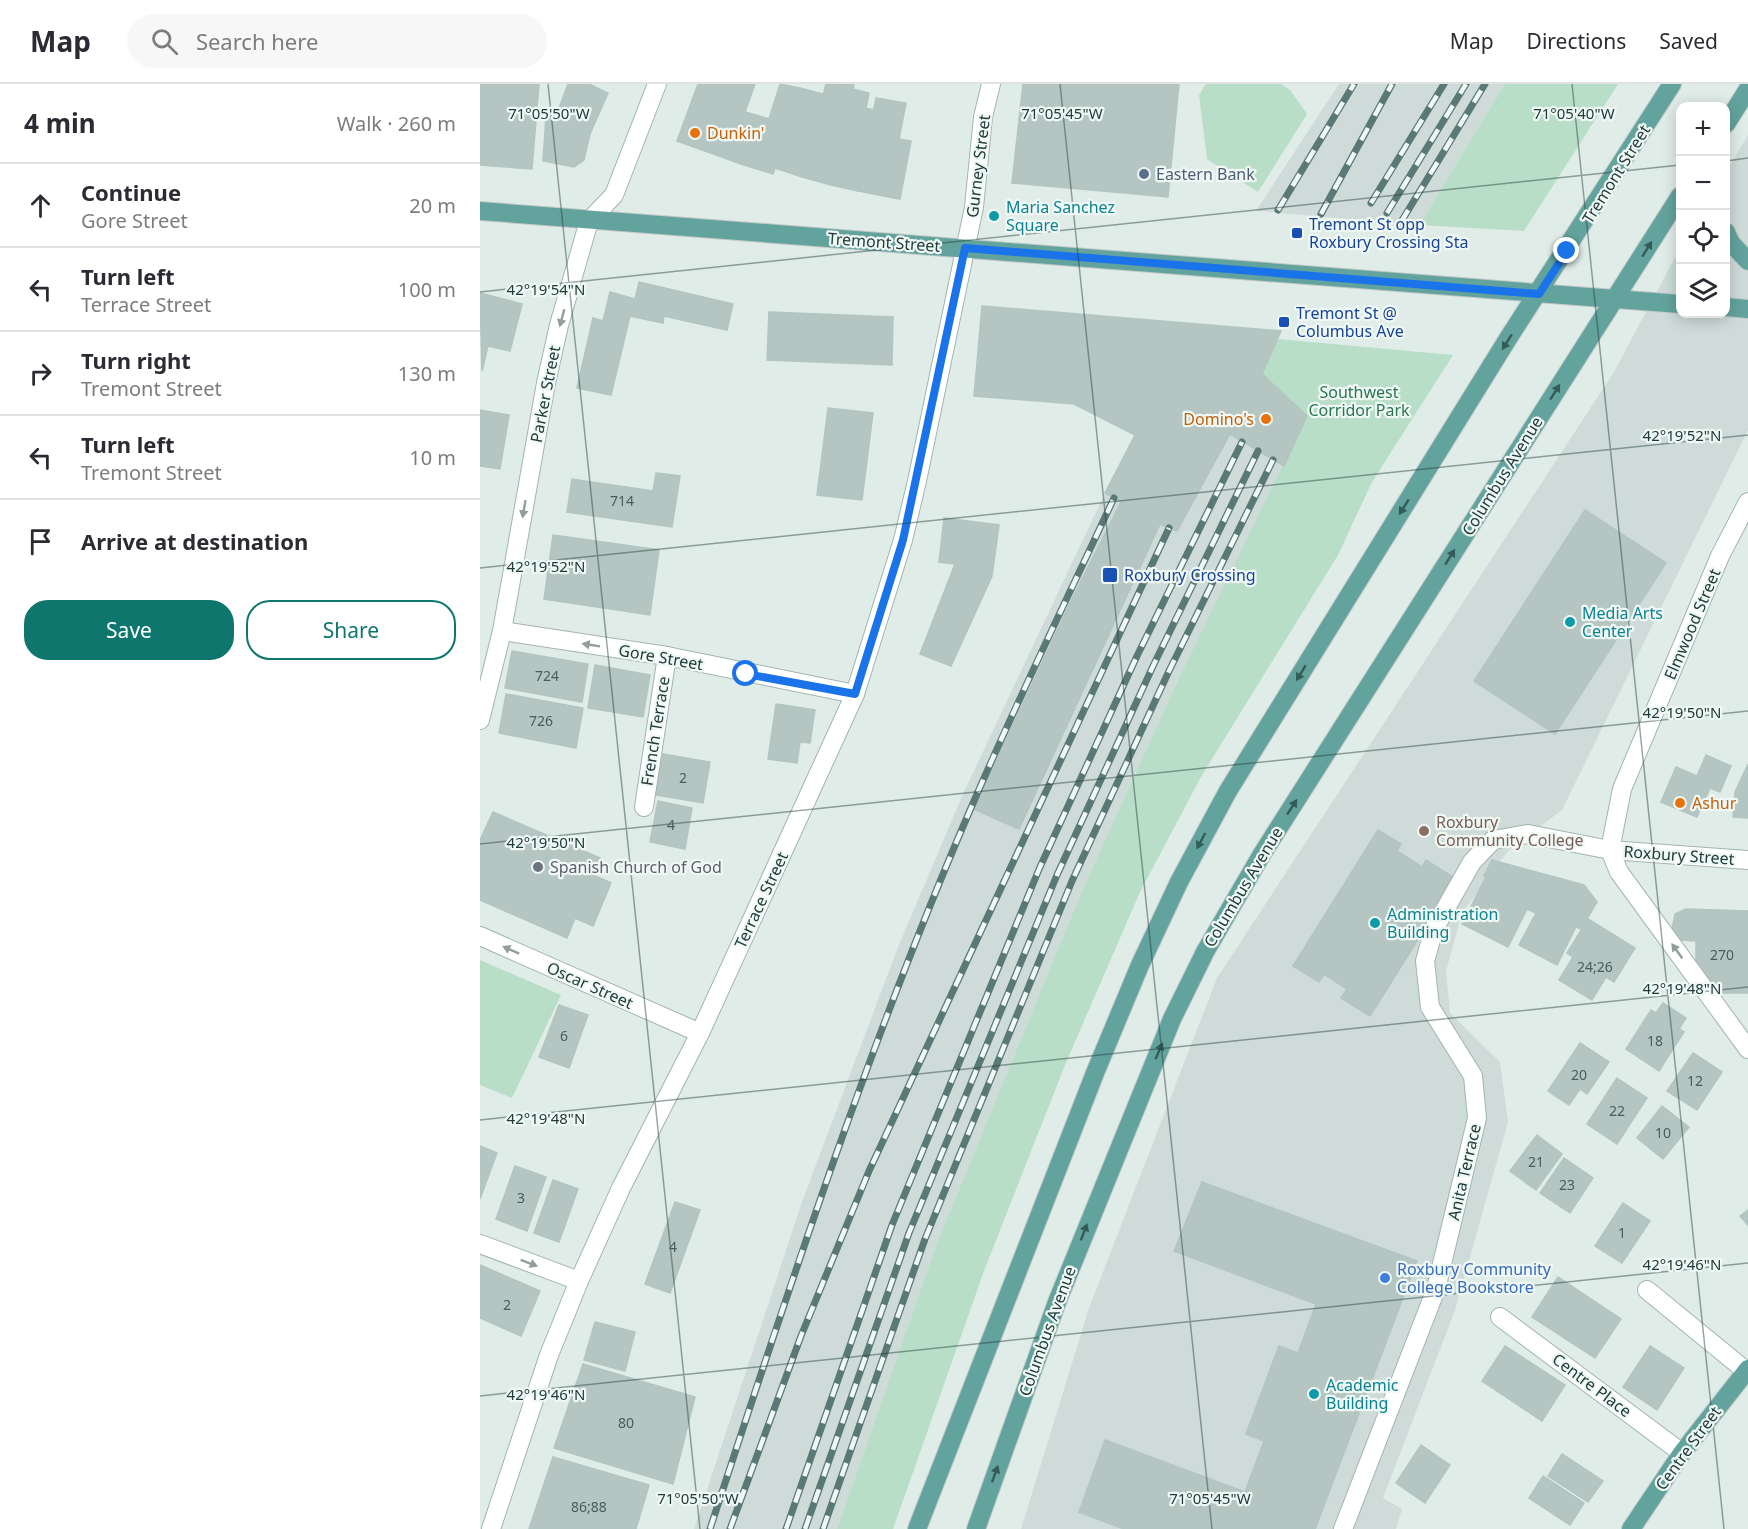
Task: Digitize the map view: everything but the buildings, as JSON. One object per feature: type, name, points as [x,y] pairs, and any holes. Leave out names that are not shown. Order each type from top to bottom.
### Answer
[{"type":"main road","name":"Tremont Street","points":[[1539,294],[1672,84]]},
{"type":"main road","points":[[1730,116],[1748,89]]},
{"type":"main road","points":[[1616,299],[1676,202]]},
{"type":"main road","name":"Tremont Street","points":[[480,211],[1676,304]]},
{"type":"main road","points":[[1730,241],[1748,261]]},
{"type":"main road","points":[[917,1529],[1095,1073],[1175,890],[1228,791],[1509,337],[1539,294]]},
{"type":"main road","name":"Columbus Avenue","points":[[976,1529],[1093,1210],[1172,1019],[1205,952],[1262,854],[1616,299]]},
{"type":"main road","points":[[1730,307],[1748,309]]},
{"type":"main road","name":"Centre Street","points":[[1631,1529],[1682,1453],[1747,1370]]},
{"type":"street","name":"Parker Street","points":[[480,720],[502,631],[546,382],[589,221],[614,195],[657,84]]},
{"type":"street","name":"Gurney Street","points":[[965,248],[974,207],[983,117],[991,84]]},
{"type":"street","name":"Terrace Street","points":[[491,1529],[549,1354],[579,1281],[621,1188],[699,1033],[855,694],[903,540],[965,248]]},
{"type":"street","name":"Elmwood Street","points":[[1610,850],[1622,789],[1720,556],[1748,502]]},
{"type":"street","name":"Gore Street","points":[[502,631],[667,656],[855,694]]},
{"type":"street","name":"French Terrace","points":[[644,807],[667,656]]},
{"type":"street","name":"Anita Terrace","points":[[1343,1529],[1436,1289],[1477,1118],[1473,1076],[1430,1007],[1425,961],[1434,929],[1472,862],[1493,840],[1528,834],[1610,850]]},
{"type":"street","name":"Roxbury Street","points":[[1610,850],[1748,860]]},
{"type":"street","points":[[1610,850],[1620,872],[1748,1049]]},
{"type":"street","name":"Oscar Street","points":[[480,936],[699,1033]]},
{"type":"street","points":[[480,1244],[579,1281]]},
{"type":"street","points":[[1647,1290],[1747,1370]]},
{"type":"street","name":"Centre Place","points":[[1500,1317],[1682,1453]]},
{"type":"shaded area","points":[[1339,84],[1505,84],[1419,225],[1256,211]]},
{"type":"shaded area","name":"Roxbury Community College","points":[[1748,135],[1748,430],[1562,810],[1508,851],[1462,913],[1446,971],[1450,1013],[1500,1062],[1508,1122],[1455,1310],[1383,1498],[1402,1509],[1396,1529],[1021,1529],[1089,1308],[1217,978],[1614,372],[1676,256],[1676,318],[1730,318],[1730,165]]},
{"type":"shaded area","points":[[1230,434],[1284,466],[1180,676],[1084,886],[937,1243],[837,1529],[694,1529],[802,1202],[898,947],[963,794],[1105,493],[1121,502],[1068,607],[975,808],[1019,829],[1160,524],[1177,531]]},
{"type":"green space","points":[[1206,84],[1281,84],[1290,90],[1307,114],[1258,192],[1207,159],[1199,95]]},
{"type":"green space","points":[[1505,84],[1618,84],[1524,231],[1419,225]]},
{"type":"green space","name":"Southwest Corridor Park","points":[[1278,339],[1453,355],[1372,482],[1338,555],[1202,775],[1140,892],[1065,1065],[984,1271],[893,1529],[837,1529],[937,1243],[1084,886],[1180,676],[1307,416],[1262,374]]},
{"type":"green space","points":[[480,960],[561,995],[512,1098],[480,1085]]},
{"type":"railway","points":[[1278,210],[1354,84]]},
{"type":"railway","points":[[1321,214],[1392,84]]},
{"type":"railway","points":[[1371,203],[1444,84]]},
{"type":"railway","points":[[1387,213],[1466,84]]},
{"type":"railway","points":[[1401,222],[1485,84]]},
{"type":"railway","points":[[786,1529],[892,1225],[1040,867],[1137,656],[1242,442]]},
{"type":"railway","points":[[805,1529],[909,1233],[1057,875],[1154,664],[1258,451]]},
{"type":"railway","points":[[823,1529],[925,1239],[1072,881],[1169,671],[1273,460]]},
{"type":"railway","points":[[710,1529],[833,1162],[936,890],[1025,687],[1114,498]]},
{"type":"railway","points":[[730,1529],[801,1336],[869,1171],[1169,528]]},
{"type":"place","name":"Dunkin'","points":[[695,133]]},
{"type":"place","name":"Eastern Bank","points":[[1144,174]]},
{"type":"place","name":"Maria Sanchez Square","points":[[994,216]]},
{"type":"place","name":"Tremont St opp Roxbury Crossing Sta","points":[[1297,233]]},
{"type":"place","name":"Tremont St @ Columbus Ave","points":[[1284,322]]},
{"type":"place","name":"Domino's","points":[[1266,419]]},
{"type":"place","name":"Roxbury Crossing","points":[[1110,575]]},
{"type":"place","name":"Media Arts Center","points":[[1570,622]]},
{"type":"place","name":"Ashur","points":[[1680,803]]},
{"type":"place","name":"Roxbury Community College","points":[[1424,831]]},
{"type":"place","name":"Spanish Church of God","points":[[538,867]]},
{"type":"place","name":"Administration Building","points":[[1375,923]]},
{"type":"place","name":"Roxbury Community College Bookstore","points":[[1385,1278]]},
{"type":"place","name":"Academic Building","points":[[1314,1394]]},
{"type":"route","points":[[746,674],[855,694],[903,540],[965,248],[1539,294],[1567,251]]}]
